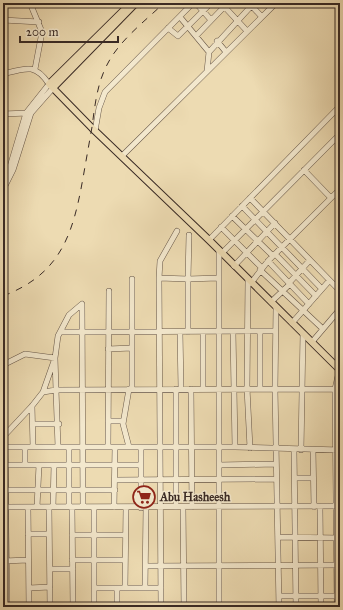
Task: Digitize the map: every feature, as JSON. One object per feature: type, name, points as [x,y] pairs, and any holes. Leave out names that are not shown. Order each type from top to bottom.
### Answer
[{"type":"main road","points":[[51,86],[131,3]]},
{"type":"main road","points":[[51,86],[136,3]]},
{"type":"main road","points":[[51,86],[95,131],[209,240],[276,308],[340,368]]},
{"type":"street","points":[[30,3],[39,22],[42,37],[36,69]]},
{"type":"street","points":[[95,131],[98,108],[105,92],[193,3]]},
{"type":"street","points":[[196,3],[211,20]]},
{"type":"street","points":[[168,28],[178,36],[211,3]]},
{"type":"street","points":[[122,156],[276,3]]},
{"type":"street","points":[[207,71],[209,52],[217,41],[251,4],[262,17]]},
{"type":"street","points":[[196,36],[211,20],[222,5],[247,31]]},
{"type":"street","points":[[180,17],[209,52]]},
{"type":"street","points":[[3,20],[39,22]]},
{"type":"street","points":[[217,41],[226,52]]},
{"type":"street","points":[[3,74],[36,69],[41,72],[51,86],[28,113],[9,170],[3,182]]},
{"type":"street","points":[[209,240],[340,106]]},
{"type":"street","points":[[3,114],[28,113]]},
{"type":"street","points":[[3,190],[13,170],[28,113]]},
{"type":"street","points":[[220,607],[218,278],[220,251],[255,220],[340,134]]},
{"type":"street","points":[[304,170],[331,198]]},
{"type":"street","points":[[250,448],[247,388],[247,332],[250,281],[340,189]]},
{"type":"street","points":[[250,198],[340,291]]},
{"type":"street","points":[[242,206],[322,289]]},
{"type":"street","points":[[232,216],[316,296]]},
{"type":"street","points":[[234,266],[275,223]]},
{"type":"street","points":[[221,227],[247,252],[282,291],[324,329]]},
{"type":"street","points":[[161,607],[159,278],[160,261],[177,231]]},
{"type":"street","points":[[188,332],[189,235]]},
{"type":"street","points":[[271,302],[310,260]]},
{"type":"street","points":[[268,261],[309,304]]},
{"type":"street","points":[[128,447],[124,421],[131,389],[132,278]]},
{"type":"street","points":[[159,278],[218,278]]},
{"type":"street","points":[[292,323],[329,280]]},
{"type":"street","points":[[108,447],[109,291]]},
{"type":"street","points":[[58,447],[59,424],[55,358],[58,336],[69,315],[81,304],[84,390],[83,507]]},
{"type":"street","points":[[276,308],[274,389],[278,507],[279,607]]},
{"type":"street","points":[[312,342],[340,309]]},
{"type":"street","points":[[260,331],[260,388]]},
{"type":"street","points":[[61,332],[159,333],[275,331]]},
{"type":"street","points":[[176,508],[180,332]]},
{"type":"street","points":[[203,332],[203,389]]},
{"type":"street","points":[[233,332],[235,447]]},
{"type":"street","points":[[301,450],[303,333]]},
{"type":"street","points":[[108,349],[132,348]]},
{"type":"street","points":[[3,365],[25,354],[55,358]]},
{"type":"street","points":[[3,437],[43,392],[55,358]]},
{"type":"street","points":[[337,607],[339,596],[339,538],[338,450],[335,390],[340,368]]},
{"type":"street","points":[[43,392],[56,390],[234,388],[335,390]]},
{"type":"street","points":[[191,389],[192,507]]},
{"type":"street","points":[[32,406],[33,447]]},
{"type":"street","points":[[108,421],[124,421]]},
{"type":"street","points":[[33,424],[59,424]]},
{"type":"street","points":[[7,607],[4,447],[235,447],[294,450],[338,450]]},
{"type":"street","points":[[24,447],[25,465]]},
{"type":"street","points":[[68,447],[72,535],[73,607]]},
{"type":"street","points":[[114,507],[115,447]]},
{"type":"street","points":[[141,447],[141,480],[144,508],[146,566],[145,588]]},
{"type":"street","points":[[294,450],[296,607]]},
{"type":"street","points":[[313,450],[313,478],[320,538],[321,607]]},
{"type":"street","points":[[219,465],[276,464]]},
{"type":"street","points":[[4,465],[141,465]]},
{"type":"street","points":[[37,507],[39,465]]},
{"type":"street","points":[[50,607],[49,534],[54,490],[54,466]]},
{"type":"street","points":[[295,478],[313,478]]},
{"type":"street","points":[[115,480],[276,479]]},
{"type":"street","points":[[4,490],[114,490]]},
{"type":"street","points":[[4,508],[338,506]]},
{"type":"street","points":[[28,507],[29,607]]},
{"type":"street","points":[[94,507],[94,607]]},
{"type":"street","points":[[183,507],[184,607]]},
{"type":"street","points":[[125,588],[126,508]]},
{"type":"street","points":[[28,534],[49,534]]},
{"type":"street","points":[[72,535],[125,535]]},
{"type":"street","points":[[278,537],[339,538]]},
{"type":"street","points":[[5,561],[28,560]]},
{"type":"street","points":[[72,560],[125,560]]},
{"type":"street","points":[[146,566],[339,565]]},
{"type":"street","points":[[50,569],[72,569]]},
{"type":"street","points":[[29,588],[50,587]]},
{"type":"street","points":[[94,588],[161,588]]},
{"type":"street","points":[[117,588],[117,607]]},
{"type":"street","points":[[279,596],[339,596]]},
{"type":"railway","points":[[3,296],[23,287],[39,276],[51,264],[61,250],[69,234],[79,198],[101,78],[108,63],[119,46],[164,3]]},
{"type":"place","name":"Abu Hasheesh","points":[[144,497]]}]
